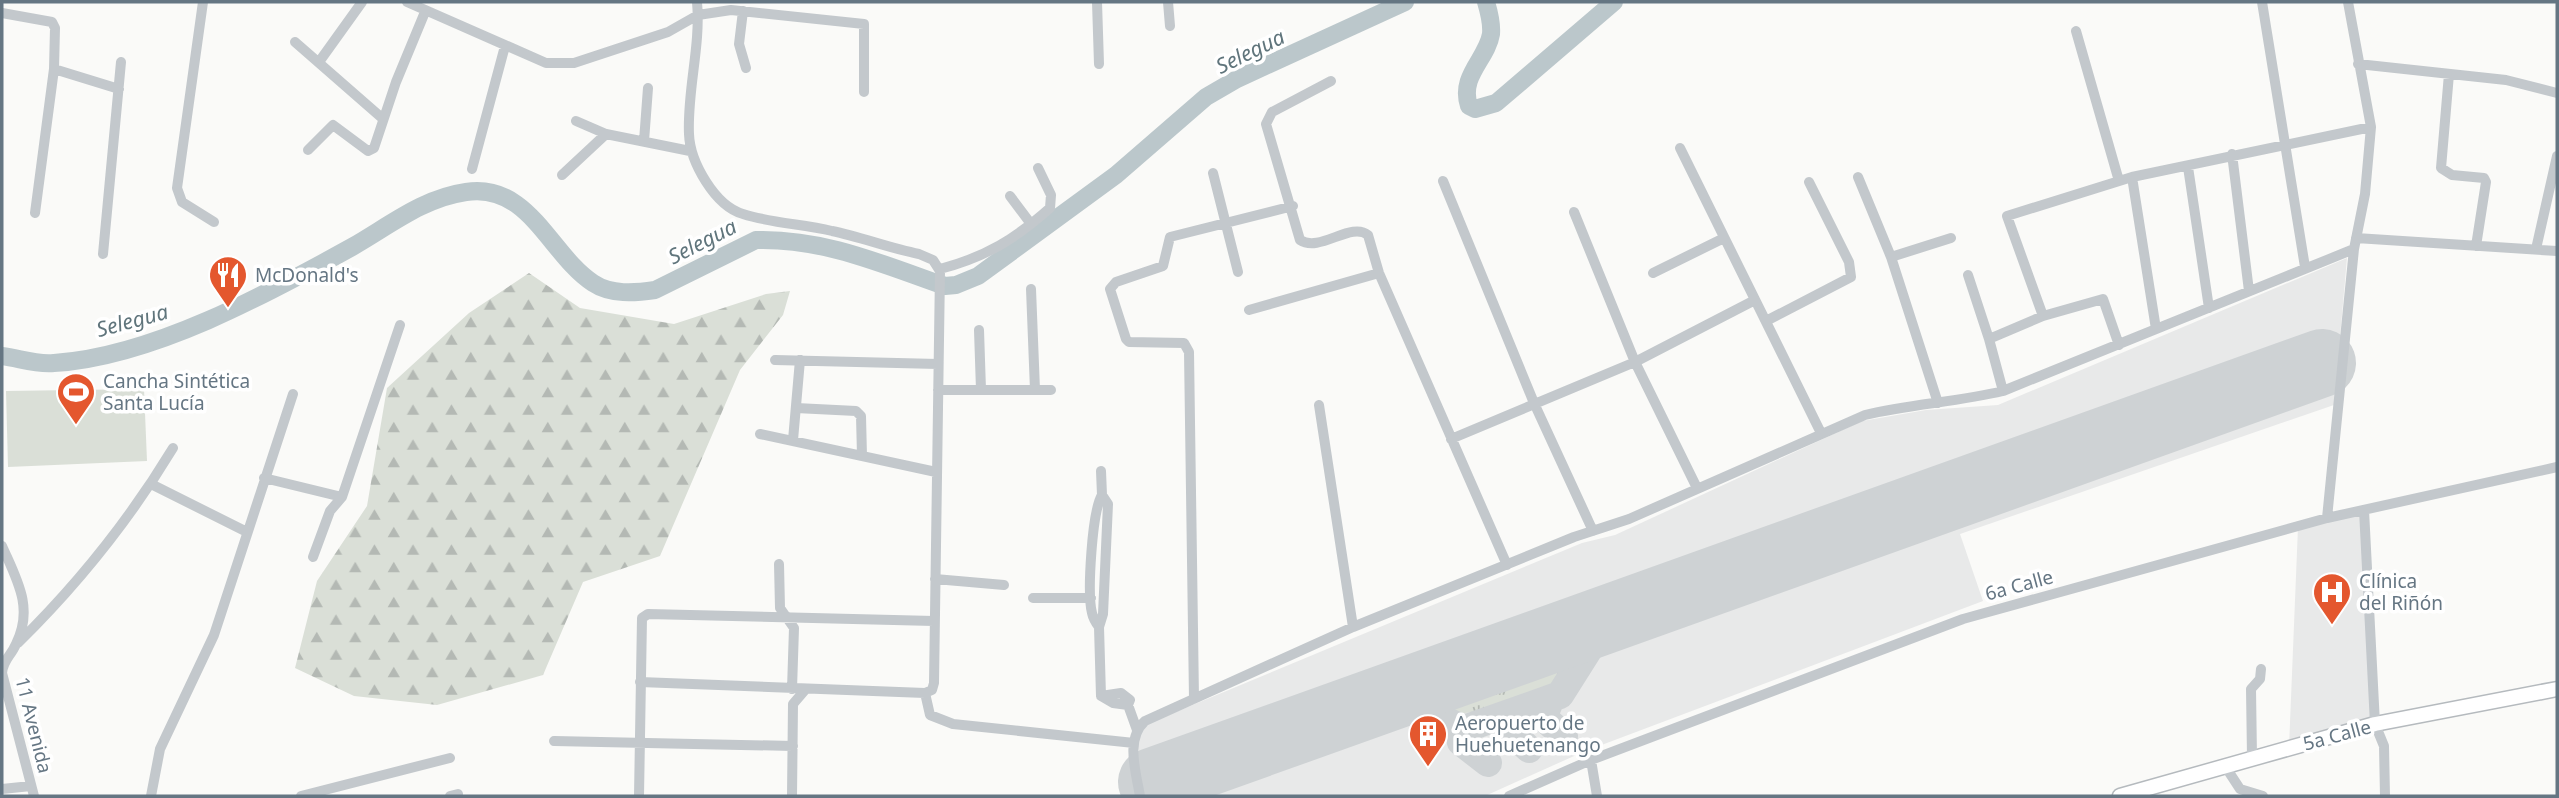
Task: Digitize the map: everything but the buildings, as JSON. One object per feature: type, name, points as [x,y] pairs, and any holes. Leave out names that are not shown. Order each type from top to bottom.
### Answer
[{"type":"main road","name":"5a Calle","points":[[2130,795],[2252,757],[2375,724],[2557,689]]},
{"type":"street","points":[[203,2],[177,188],[183,202],[214,222]]},
{"type":"street","points":[[318,62],[362,2]]},
{"type":"street","points":[[407,2],[546,63],[574,63],[668,32],[698,15],[743,11],[864,23],[864,92]]},
{"type":"street","points":[[640,682],[925,694],[932,690],[934,683],[940,273],[933,260],[919,254],[833,231],[740,214],[713,192],[701,175],[691,151],[689,131],[697,2]]},
{"type":"street","points":[[1097,2],[1099,64]]},
{"type":"street","points":[[1168,2],[1170,26]]},
{"type":"street","points":[[2262,2],[2305,267]]},
{"type":"street","points":[[2327,517],[2355,243],[2371,127],[2348,2]]},
{"type":"street","points":[[743,11],[739,44],[746,68]]},
{"type":"street","points":[[308,150],[333,125],[371,150],[378,143],[383,118],[425,12]]},
{"type":"street","points":[[2,13],[52,22],[55,34],[54,69],[35,214]]},
{"type":"street","points":[[2076,31],[2119,181]]},
{"type":"street","points":[[295,42],[383,118]]},
{"type":"street","points":[[472,169],[505,46]]},
{"type":"street","points":[[103,254],[121,62]]},
{"type":"street","points":[[2358,64],[2506,80],[2557,93]]},
{"type":"street","points":[[54,69],[119,89]]},
{"type":"street","points":[[2449,74],[2441,169],[2452,175],[2484,178],[2486,182],[2476,246]]},
{"type":"street","points":[[1331,81],[1272,112],[1266,124],[1293,206],[1300,240],[1305,243],[1364,232],[1368,235],[1379,273],[1507,565]]},
{"type":"street","points":[[644,141],[648,88]]},
{"type":"street","points":[[576,121],[606,134],[691,151]]},
{"type":"street","points":[[2043,316],[2007,216],[2132,177],[2371,127]]},
{"type":"street","points":[[562,175],[606,134]]},
{"type":"street","points":[[1680,148],[1821,433]]},
{"type":"street","points":[[2232,154],[2249,290]]},
{"type":"street","points":[[2536,249],[2557,156]]},
{"type":"street","points":[[2188,167],[2208,308]]},
{"type":"street","points":[[940,273],[1013,240],[1050,208],[1052,202],[1038,168]]},
{"type":"street","points":[[1213,173],[1238,272]]},
{"type":"street","points":[[1858,177],[1891,257],[1938,404]]},
{"type":"street","points":[[2132,177],[2156,329]]},
{"type":"street","points":[[1443,181],[1534,403],[1593,531]]},
{"type":"street","points":[[1766,321],[1851,277],[1849,262],[1809,182]]},
{"type":"street","points":[[1010,196],[1031,224]]},
{"type":"street","points":[[1194,699],[1189,352],[1184,343],[1129,342],[1123,335],[1110,289],[1116,282],[1163,266],[1170,237],[1293,206]]},
{"type":"street","points":[[1574,212],[1635,362],[1697,488]]},
{"type":"street","points":[[1653,273],[1724,238]]},
{"type":"street","points":[[1891,257],[1951,238]]},
{"type":"street","points":[[1138,728],[1194,699],[1353,628],[1629,519],[1865,415],[1904,405],[1938,404],[2003,391],[2208,308],[2355,243],[2557,251]]},
{"type":"street","points":[[1249,310],[1379,273]]},
{"type":"street","points":[[1968,275],[2003,391]]},
{"type":"street","points":[[1031,289],[1035,390]]},
{"type":"street","points":[[1989,340],[2043,316],[2103,299],[2119,345]]},
{"type":"street","points":[[1451,439],[1635,362],[1755,300]]},
{"type":"street","points":[[313,557],[330,510],[342,497],[400,325]]},
{"type":"street","points":[[979,330],[981,390]]},
{"type":"street","points":[[775,359],[938,364]]},
{"type":"street","points":[[793,440],[800,360]]},
{"type":"street","points":[[938,390],[1051,390]]},
{"type":"street","points":[[151,796],[160,749],[214,635],[293,394]]},
{"type":"street","points":[[1319,405],[1353,628]]},
{"type":"street","points":[[796,408],[856,411],[861,416],[862,456]]},
{"type":"street","points":[[760,434],[936,472]]},
{"type":"street","points":[[16,645],[68,594],[151,484],[173,448]]},
{"type":"street","name":"6a Calle","points":[[1508,796],[1591,760],[1963,619],[2327,517],[2557,467]]},
{"type":"street","points":[[1099,627],[1092,614],[1091,598],[1094,514],[1102,495],[1101,471]]},
{"type":"street","points":[[264,478],[342,497]]},
{"type":"street","points":[[151,484],[247,532]]},
{"type":"street","points":[[1102,495],[1108,504],[1103,614],[1099,627],[1101,696],[1113,703],[1128,705],[1138,728],[1134,743],[1140,796]]},
{"type":"street","points":[[2364,510],[2375,724],[2384,746],[2385,796]]},
{"type":"street","name":"11 Avenida","points":[[2,546],[25,598],[26,610],[16,645],[2,664],[3,681],[33,791]]},
{"type":"street","points":[[779,565],[780,608],[794,628],[792,689]]},
{"type":"street","points":[[935,579],[1004,584]]},
{"type":"street","points":[[1033,598],[1091,598]]},
{"type":"street","points":[[639,796],[642,618],[648,614],[934,621]]},
{"type":"street","points":[[2252,757],[2251,689],[2260,678],[2261,669]]},
{"type":"street","points":[[792,796],[793,704],[805,690]]},
{"type":"street","points":[[925,694],[930,715],[953,724],[1134,743]]},
{"type":"street","points":[[554,741],[639,741],[793,747]]},
{"type":"street","points":[[301,796],[450,758]]},
{"type":"street","points":[[1591,760],[1597,796]]},
{"type":"street","points":[[2225,766],[2239,789],[2263,796]]},
{"type":"street","points":[[2,789],[33,791]]},
{"type":"shaded area","name":"Aeropuerto de Huehuetenango","points":[[2347,258],[2334,405],[1960,534],[1983,601],[1583,752],[1485,796],[1145,796],[1137,741],[1142,726],[1582,543],[1615,535],[1862,421],[1926,410],[1998,405]]},
{"type":"shaded area","name":"Clínica del Riñón","points":[[2364,510],[2375,724],[2289,747],[2298,527]]},
{"type":"green space","points":[[529,273],[580,308],[674,324],[766,294],[790,291],[783,315],[740,370],[660,556],[583,582],[543,675],[437,705],[354,696],[295,668],[317,581],[367,506],[387,388],[469,313]]},
{"type":"green space","name":"Cancha Sintética Santa Lucía","points":[[144,389],[147,461],[8,467],[6,391]]},
{"type":"green space","points":[[1570,647],[1572,663],[1564,678],[1556,685],[1536,693],[1494,707],[1460,713],[1448,710],[1431,698],[1433,694]]},
{"type":"waterway","name":"Selegua","points":[[2,356],[54,363],[130,349],[169,336],[246,303],[435,200],[466,192],[488,192],[506,198],[523,209],[578,271],[607,290],[655,290],[756,240],[781,240],[829,248],[945,286],[956,285],[978,276],[1116,175],[1206,97],[1237,79],[1405,2]]},
{"type":"waterway","name":"Selegua","points":[[1486,2],[1491,34],[1471,77],[1467,95],[1469,106],[1475,109],[1496,103],[1614,2]]},
{"type":"taxiway","points":[[1393,696],[1464,729],[1560,695],[1608,619]]},
{"type":"taxiway","points":[[1551,699],[1543,717],[1564,736]]},
{"type":"taxiway","points":[[1507,714],[1504,726],[1529,749]]},
{"type":"taxiway","points":[[1464,729],[1461,742],[1488,763]]},
{"type":"runway","points":[[1152,782],[2322,363]]},
{"type":"place","name":"McDonald's","points":[[228,309]]},
{"type":"place","name":"Cancha Sintética Santa Lucía","points":[[76,426]]},
{"type":"place","name":"Clínica del Riñón","points":[[2332,626]]},
{"type":"place","name":"Aeropuerto de Huehuetenango","points":[[1428,768]]}]
